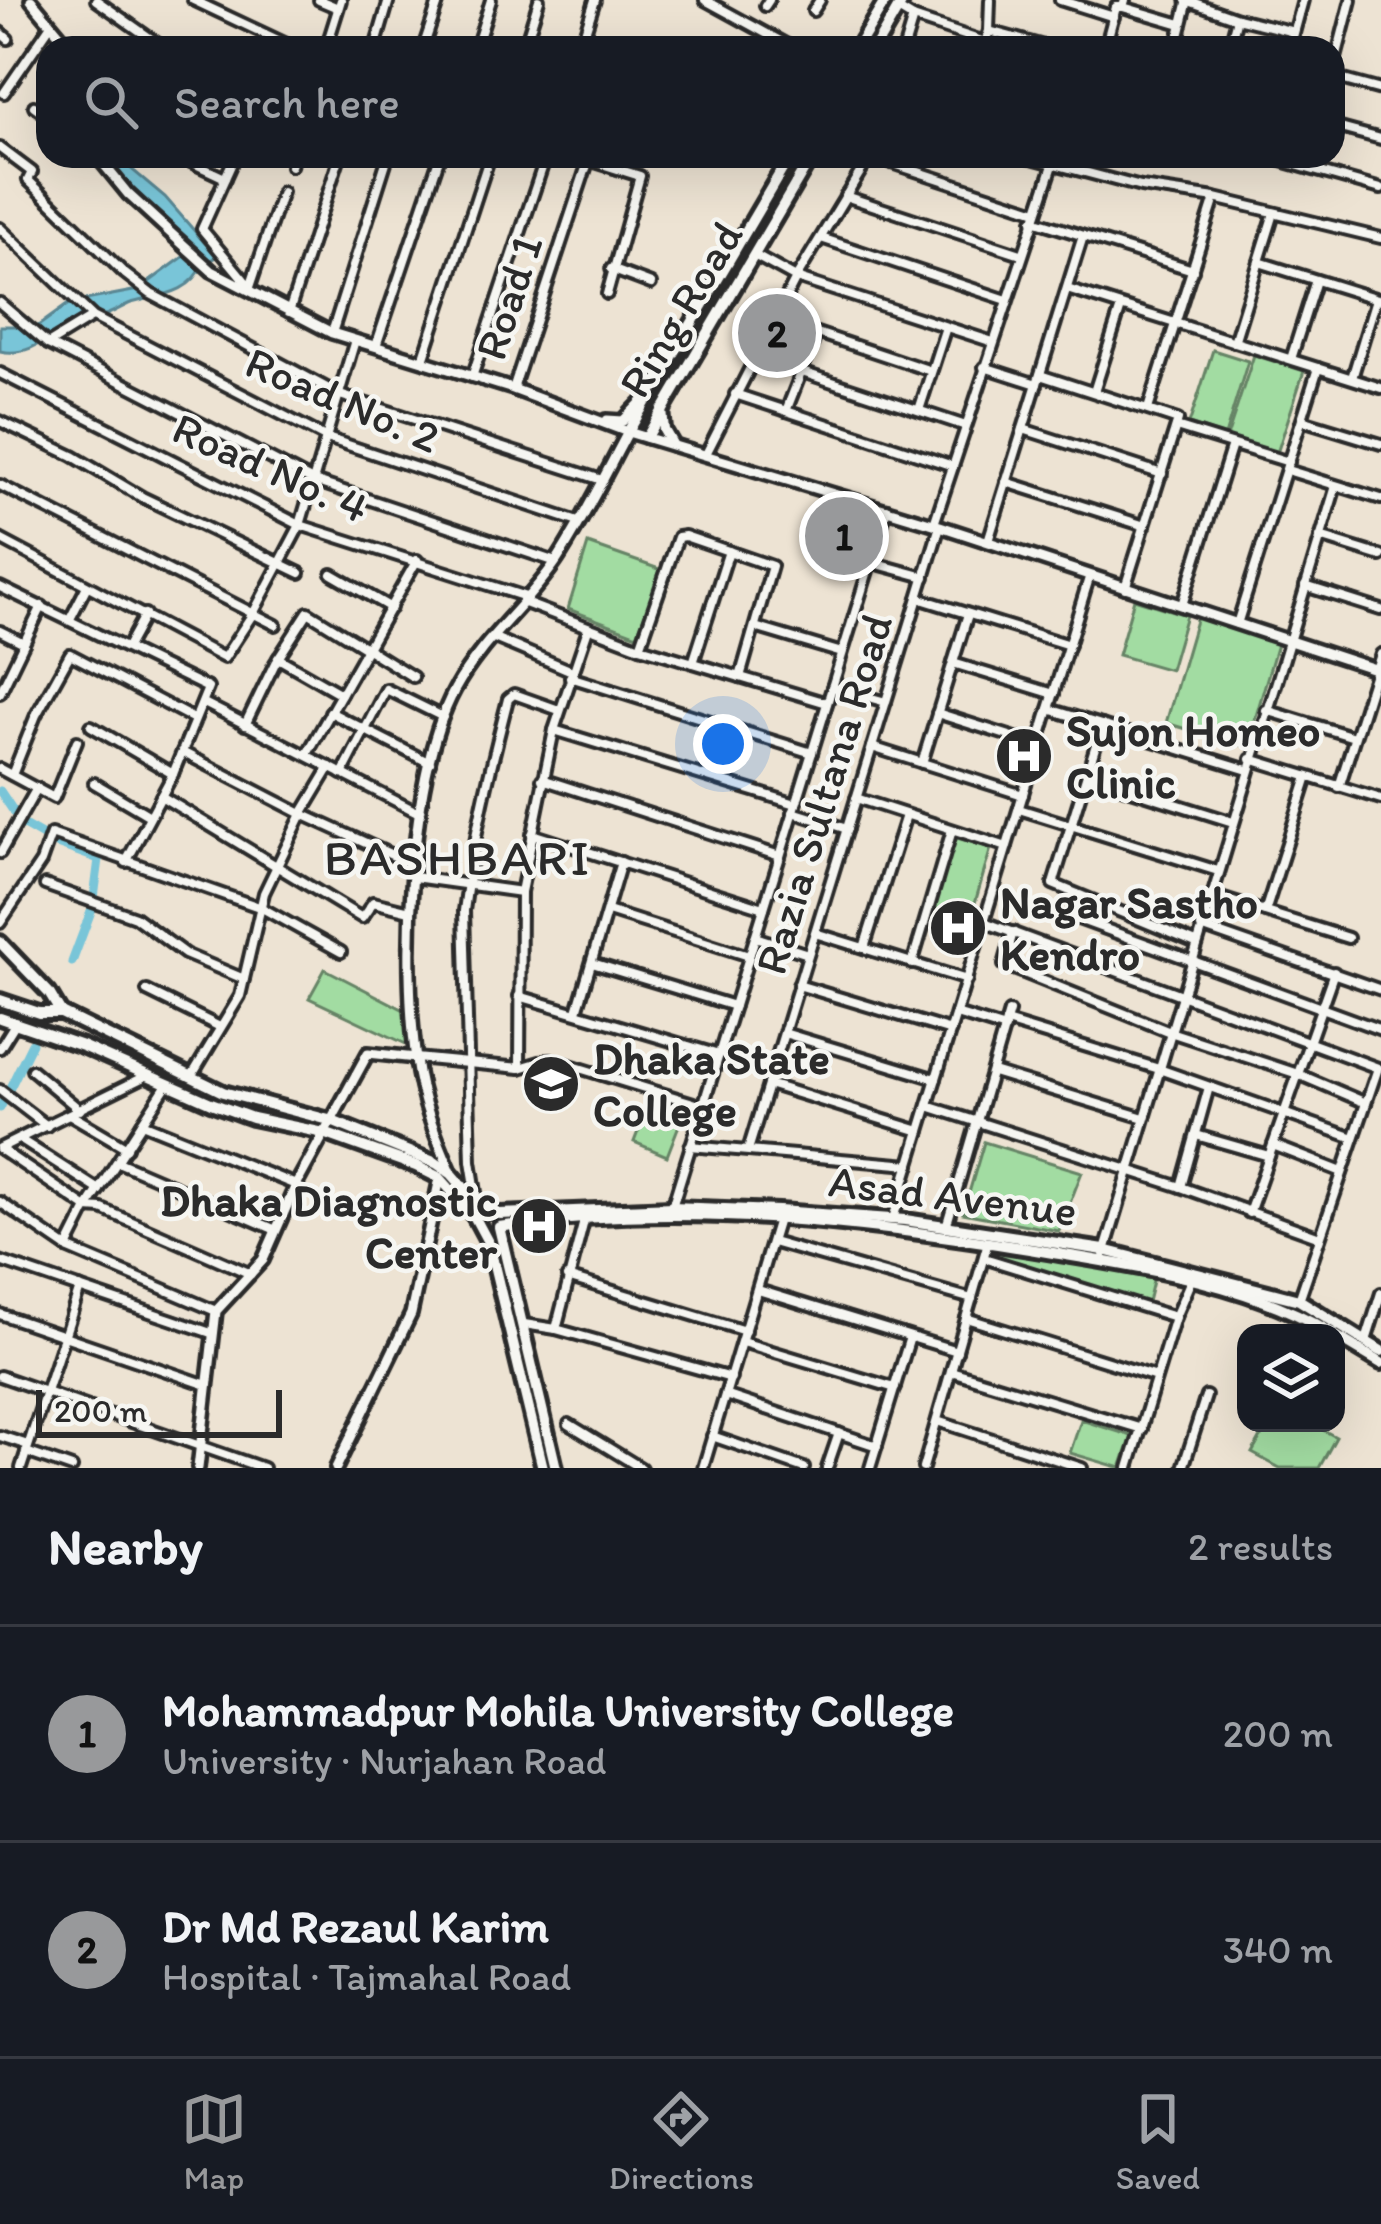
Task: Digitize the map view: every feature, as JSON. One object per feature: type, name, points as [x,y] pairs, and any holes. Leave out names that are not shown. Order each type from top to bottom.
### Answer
[{"type":"main road","points":[[864,36],[883,1]]},
{"type":"main road","points":[[882,36],[901,5]]},
{"type":"main road","name":"Ring Road","points":[[628,432],[783,168]]},
{"type":"main road","name":"Ring Road","points":[[646,437],[805,168]]},
{"type":"main road","points":[[772,185],[789,196]]},
{"type":"main road","points":[[702,305],[717,315]]},
{"type":"main road","points":[[662,406],[664,430],[672,444]]},
{"type":"main road","points":[[0,942],[49,993],[61,1013]]},
{"type":"main road","points":[[0,1000],[40,1013],[61,1013],[190,1078],[250,1102],[413,1153],[446,1176],[489,1217],[524,1324],[556,1468]]},
{"type":"main road","points":[[0,1018],[82,1046],[169,1087],[252,1118],[327,1127]]},
{"type":"main road","points":[[169,1087],[177,1072]]},
{"type":"main road","name":"Asad Avenue","points":[[489,1217],[670,1212],[946,1227],[1299,1300],[1381,1351]]},
{"type":"main road","name":"Asad Avenue","points":[[489,1217],[670,1212]]},
{"type":"main road","points":[[489,1217],[483,1230],[543,1468]]},
{"type":"main road","name":"Asad Avenue","points":[[893,1224],[1104,1256],[1297,1312],[1317,1324]]},
{"type":"main road","name":"Asad Avenue","points":[[1345,1341],[1381,1363]]},
{"type":"street","points":[[31,0],[60,36]]},
{"type":"street","points":[[96,0],[147,36]]},
{"type":"street","points":[[193,0],[270,36]]},
{"type":"street","points":[[320,0],[340,4],[330,36]]},
{"type":"street","points":[[378,36],[389,0]]},
{"type":"street","points":[[427,36],[439,0]]},
{"type":"street","points":[[480,36],[491,0]]},
{"type":"street","points":[[528,36],[539,0]]},
{"type":"street","points":[[584,36],[595,0]]},
{"type":"street","points":[[705,0],[771,36]]},
{"type":"street","points":[[813,11],[820,0]]},
{"type":"street","points":[[987,36],[990,0]]},
{"type":"street","points":[[1060,0],[1114,17]]},
{"type":"street","points":[[1178,36],[1187,0],[1294,32]]},
{"type":"street","points":[[1293,36],[1303,0]]},
{"type":"street","points":[[1342,36],[1350,0]]},
{"type":"street","points":[[1109,36],[1116,7],[1124,3],[1181,24]]},
{"type":"street","points":[[901,5],[913,18],[960,36]]},
{"type":"street","points":[[908,36],[913,18]]},
{"type":"street","points":[[1232,36],[1237,18]]},
{"type":"street","points":[[43,36],[50,26]]},
{"type":"street","points":[[989,32],[1004,36]]},
{"type":"street","points":[[4,93],[36,46]]},
{"type":"street","points":[[1345,77],[1381,90]]},
{"type":"street","points":[[1345,129],[1381,139]]},
{"type":"street","points":[[0,148],[32,172],[28,180],[124,273],[160,300],[340,395],[602,480]]},
{"type":"street","points":[[107,168],[207,267],[239,287],[250,287]]},
{"type":"street","points":[[204,168],[225,178]]},
{"type":"street","points":[[230,168],[202,230],[250,287],[332,333],[1378,670]]},
{"type":"street","points":[[289,313],[336,168]]},
{"type":"street","points":[[332,333],[384,168]]},
{"type":"street","points":[[376,346],[436,168]]},
{"type":"street","points":[[423,360],[486,168]]},
{"type":"street","points":[[472,377],[542,168]]},
{"type":"street","name":"Road 1","points":[[513,389],[586,168]]},
{"type":"street","points":[[608,294],[611,269],[640,176],[617,168]]},
{"type":"street","points":[[706,454],[796,278],[862,168]]},
{"type":"street","points":[[905,168],[1084,236],[1193,270]]},
{"type":"street","name":"Razia Sultana Road","points":[[748,1150],[925,577],[953,466],[1052,168]]},
{"type":"street","points":[[1065,168],[1141,187],[1216,197],[1381,238]]},
{"type":"street","points":[[1307,168],[1381,189]]},
{"type":"street","points":[[250,287],[282,191]]},
{"type":"street","points":[[845,196],[1021,254]]},
{"type":"street","points":[[1148,409],[1216,197]]},
{"type":"street","points":[[1234,342],[1274,213]]},
{"type":"street","points":[[0,228],[92,316],[47,343]]},
{"type":"street","points":[[988,541],[1084,236]]},
{"type":"street","points":[[821,238],[1008,301]]},
{"type":"street","points":[[754,255],[796,278],[993,342]]},
{"type":"street","points":[[207,267],[222,258]]},
{"type":"street","points":[[1259,262],[1378,300],[1351,378]]},
{"type":"street","points":[[611,269],[651,284]]},
{"type":"street","points":[[1291,359],[1316,280]]},
{"type":"street","points":[[1067,289],[1381,388]]},
{"type":"street","points":[[0,303],[47,343],[311,480],[556,562]]},
{"type":"street","points":[[1094,392],[1121,307]]},
{"type":"street","name":"Road No. 2","points":[[92,316],[326,438],[578,522]]},
{"type":"street","points":[[775,319],[931,371]]},
{"type":"street","points":[[1368,324],[1381,328]]},
{"type":"street","points":[[919,410],[946,327]]},
{"type":"street","points":[[787,411],[817,335]]},
{"type":"street","points":[[0,539],[224,658],[300,524],[355,340]]},
{"type":"street","points":[[984,368],[1094,392],[1178,420],[1125,588]]},
{"type":"street","points":[[1237,624],[1318,368]]},
{"type":"street","points":[[802,372],[966,426]]},
{"type":"street","name":"Road No. 4","points":[[0,373],[300,524],[418,560],[640,647],[827,703]]},
{"type":"street","points":[[579,414],[623,421],[650,394]]},
{"type":"street","points":[[735,394],[953,466]]},
{"type":"street","points":[[1302,420],[1381,445]]},
{"type":"street","points":[[0,421],[142,497],[300,572]]},
{"type":"street","points":[[1176,428],[1381,499]]},
{"type":"street","points":[[1023,429],[1162,474]]},
{"type":"street","points":[[336,1468],[411,1314],[446,1176],[416,1058],[410,911],[421,814],[442,717],[457,686],[492,638],[556,562],[628,432]]},
{"type":"street","points":[[1182,605],[1232,445]]},
{"type":"street","points":[[1006,482],[1145,526]]},
{"type":"street","points":[[0,485],[277,625]]},
{"type":"street","points":[[1104,1256],[1336,486]]},
{"type":"street","points":[[670,1212],[886,509]]},
{"type":"street","points":[[640,647],[678,537],[685,536],[772,566],[740,677]]},
{"type":"street","points":[[1320,537],[1381,556]]},
{"type":"street","points":[[693,663],[729,551]]},
{"type":"street","points":[[307,754],[418,560]]},
{"type":"street","points":[[871,562],[925,577]]},
{"type":"street","points":[[332,574],[391,608]]},
{"type":"street","points":[[893,1224],[1089,578]]},
{"type":"street","points":[[70,619],[87,586]]},
{"type":"street","points":[[1305,586],[1381,610]]},
{"type":"street","points":[[0,587],[208,688],[173,774],[126,862]]},
{"type":"street","points":[[918,598],[1069,645]]},
{"type":"street","points":[[0,693],[4,676],[42,606]]},
{"type":"street","points":[[245,725],[278,658],[308,612],[413,677]]},
{"type":"street","points":[[127,647],[145,614]]},
{"type":"street","points":[[922,763],[968,614]]},
{"type":"street","points":[[755,627],[842,653]]},
{"type":"street","points":[[520,1068],[521,892],[554,730],[588,629]]},
{"type":"street","points":[[0,632],[24,643]]},
{"type":"street","points":[[492,638],[571,674],[812,752]]},
{"type":"street","points":[[76,741],[54,798],[5,771],[70,654],[194,719]]},
{"type":"street","points":[[1339,787],[1381,654]]},
{"type":"street","points":[[278,658],[340,694]]},
{"type":"street","points":[[952,663],[1054,694]]},
{"type":"street","points":[[832,687],[886,702]]},
{"type":"street","points":[[342,774],[386,689],[442,717]]},
{"type":"street","points":[[489,1217],[470,1161],[467,886],[508,699],[514,694],[560,710]]},
{"type":"street","points":[[204,703],[421,814]]},
{"type":"street","points":[[1049,709],[1248,770]]},
{"type":"street","points":[[1266,710],[1354,736]]},
{"type":"street","points":[[329,712],[430,763]]},
{"type":"street","points":[[937,713],[1038,745]]},
{"type":"street","points":[[1102,725],[1054,884],[1196,943]]},
{"type":"street","points":[[92,726],[173,774]]},
{"type":"street","points":[[554,730],[847,829]]},
{"type":"street","points":[[872,747],[1023,795]]},
{"type":"street","points":[[182,752],[414,865]]},
{"type":"street","points":[[1251,759],[1381,800]]},
{"type":"street","points":[[190,1078],[240,996],[276,864],[330,767]]},
{"type":"street","points":[[1087,776],[1233,822]]},
{"type":"street","points":[[1265,912],[1308,777]]},
{"type":"street","points":[[542,779],[780,856]]},
{"type":"street","points":[[94,783],[148,815]]},
{"type":"street","points":[[0,853],[37,788]]},
{"type":"street","points":[[161,796],[362,918],[373,902],[410,911]]},
{"type":"street","points":[[856,798],[1007,847]]},
{"type":"street","points":[[1019,809],[1218,871]]},
{"type":"street","name":"Razia Sultana Road","points":[[864,948],[906,815]]},
{"type":"street","points":[[912,964],[952,830]]},
{"type":"street","points":[[0,923],[41,862],[51,834],[262,908],[341,952]]},
{"type":"street","points":[[532,834],[764,908]]},
{"type":"street","points":[[577,1012],[621,862]]},
{"type":"street","points":[[414,878],[521,892]]},
{"type":"street","points":[[45,885],[135,917],[185,954],[244,979]]},
{"type":"street","points":[[1211,895],[1348,938]]},
{"type":"street","points":[[1101,929],[1109,909]]},
{"type":"street","points":[[607,910],[749,956]]},
{"type":"street","points":[[1070,916],[1381,1030]]},
{"type":"street","points":[[984,922],[1378,1068],[1299,1300]]},
{"type":"street","points":[[1201,927],[1381,990]]},
{"type":"street","points":[[1013,932],[1002,964],[1366,1103]]},
{"type":"street","points":[[815,933],[967,980]]},
{"type":"street","points":[[755,937],[808,954]]},
{"type":"street","points":[[591,962],[734,1006]]},
{"type":"street","points":[[1249,1213],[1334,972]]},
{"type":"street","points":[[799,985],[951,1031]]},
{"type":"street","points":[[148,991],[220,1027]]},
{"type":"street","points":[[518,996],[718,1055]]},
{"type":"street","points":[[956,1014],[1007,1021],[1354,1138]]},
{"type":"street","points":[[946,1227],[1007,1021]]},
{"type":"street","points":[[0,1048],[15,1023]]},
{"type":"street","points":[[784,1034],[936,1079]]},
{"type":"street","points":[[198,1468],[215,1311],[252,1274],[368,1053],[520,1068],[557,1060],[703,1106]]},
{"type":"street","points":[[32,1070],[80,1109]]},
{"type":"street","points":[[993,1072],[1144,1118]]},
{"type":"street","points":[[146,1076],[0,1149],[87,1208],[102,1209],[252,1274]]},
{"type":"street","points":[[768,1084],[920,1131]]},
{"type":"street","points":[[67,1248],[87,1208],[169,1087]]},
{"type":"street","points":[[1181,1187],[1209,1087]]},
{"type":"street","points":[[1,1090],[47,1126]]},
{"type":"street","points":[[928,1106],[1129,1169],[1320,1238]]},
{"type":"street","points":[[69,1115],[127,1148]]},
{"type":"street","points":[[142,1123],[296,1185]]},
{"type":"street","points":[[1196,1135],[1269,1156]]},
{"type":"street","points":[[20,1139],[99,1190]]},
{"type":"street","points":[[1273,1145],[1342,1172]]},
{"type":"street","points":[[691,1146],[910,1165]]},
{"type":"street","points":[[118,1162],[276,1230]]},
{"type":"street","points":[[0,1202],[67,1248],[215,1311]]},
{"type":"street","points":[[703,1468],[778,1215]]},
{"type":"street","points":[[556,1329],[585,1217]]},
{"type":"street","points":[[772,1242],[972,1299]]},
{"type":"street","points":[[923,1468],[988,1242]]},
{"type":"street","name":"Asad Avenue","points":[[983,1258],[1175,1317]]},
{"type":"street","points":[[0,1261],[211,1333]]},
{"type":"street","points":[[566,1277],[895,1388]]},
{"type":"street","points":[[1129,1468],[1175,1317],[1191,1280]]},
{"type":"street","points":[[21,1468],[80,1288]]},
{"type":"street","points":[[758,1290],[957,1351]]},
{"type":"street","points":[[1366,1342],[1381,1293]]},
{"type":"street","points":[[0,1314],[207,1385]]},
{"type":"street","points":[[966,1318],[1156,1377]]},
{"type":"street","points":[[524,1324],[730,1378]]},
{"type":"street","points":[[870,1468],[910,1337]]},
{"type":"street","points":[[951,1371],[1142,1429]]},
{"type":"street","points":[[0,1376],[263,1468]]},
{"type":"street","points":[[725,1395],[878,1446]]},
{"type":"street","points":[[1184,1468],[1206,1396]]},
{"type":"street","points":[[937,1421],[1082,1468]]},
{"type":"street","points":[[569,1424],[641,1468]]},
{"type":"street","points":[[827,1468],[839,1433]]},
{"type":"street","points":[[0,1436],[72,1468]]},
{"type":"street","points":[[712,1436],[804,1468]]},
{"type":"green space","points":[[1213,350],[1248,361],[1225,436],[1189,424]]},
{"type":"green space","points":[[1254,355],[1304,371],[1277,453],[1227,437]]},
{"type":"green space","points":[[588,544],[662,570],[637,635],[568,609]]},
{"type":"green space","points":[[1134,599],[1186,615],[1170,670],[1118,655]]},
{"type":"green space","points":[[1197,617],[1277,644],[1247,747],[1166,723]]},
{"type":"green space","points":[[954,837],[991,848],[970,920],[933,908]]},
{"type":"green space","points":[[325,969],[408,1012],[408,1045],[309,998]]},
{"type":"green space","points":[[647,1108],[681,1120],[667,1156],[634,1142]]},
{"type":"green space","points":[[984,1142],[1082,1172],[1059,1231],[963,1213]]},
{"type":"green space","points":[[993,1248],[1154,1277],[1148,1302],[992,1258]]},
{"type":"green space","points":[[1081,1420],[1132,1436],[1121,1468],[1070,1453]]},
{"type":"green space","points":[[1264,1432],[1327,1432],[1336,1437],[1319,1468],[1280,1468],[1252,1453]]},
{"type":"water","points":[[116,168],[130,168],[165,197],[217,257],[173,292],[105,315],[86,315],[24,350],[0,351],[0,326],[38,326],[70,303],[138,290],[194,249]]},
{"type":"waterway","points":[[0,791],[22,824],[57,844],[99,859],[93,906],[72,962]]},
{"type":"waterway","points":[[0,1108],[32,1043]]},
{"type":"place","name":"Dr Md Rezaul Karim","points":[[777,333]]},
{"type":"place","name":"Mohammadpur Mohila University College","points":[[844,536]]},
{"type":"place","name":"Sujon Homeo Clinic","points":[[1024,756]]},
{"type":"place","name":"Nagar Sastho Kendro","points":[[958,928]]},
{"type":"place","name":"Dhaka State College","points":[[551,1084]]},
{"type":"place","name":"Dhaka Diagnostic Center","points":[[539,1226]]},
{"type":"district","name":"BASHBARI","points":[[458,857]]}]
